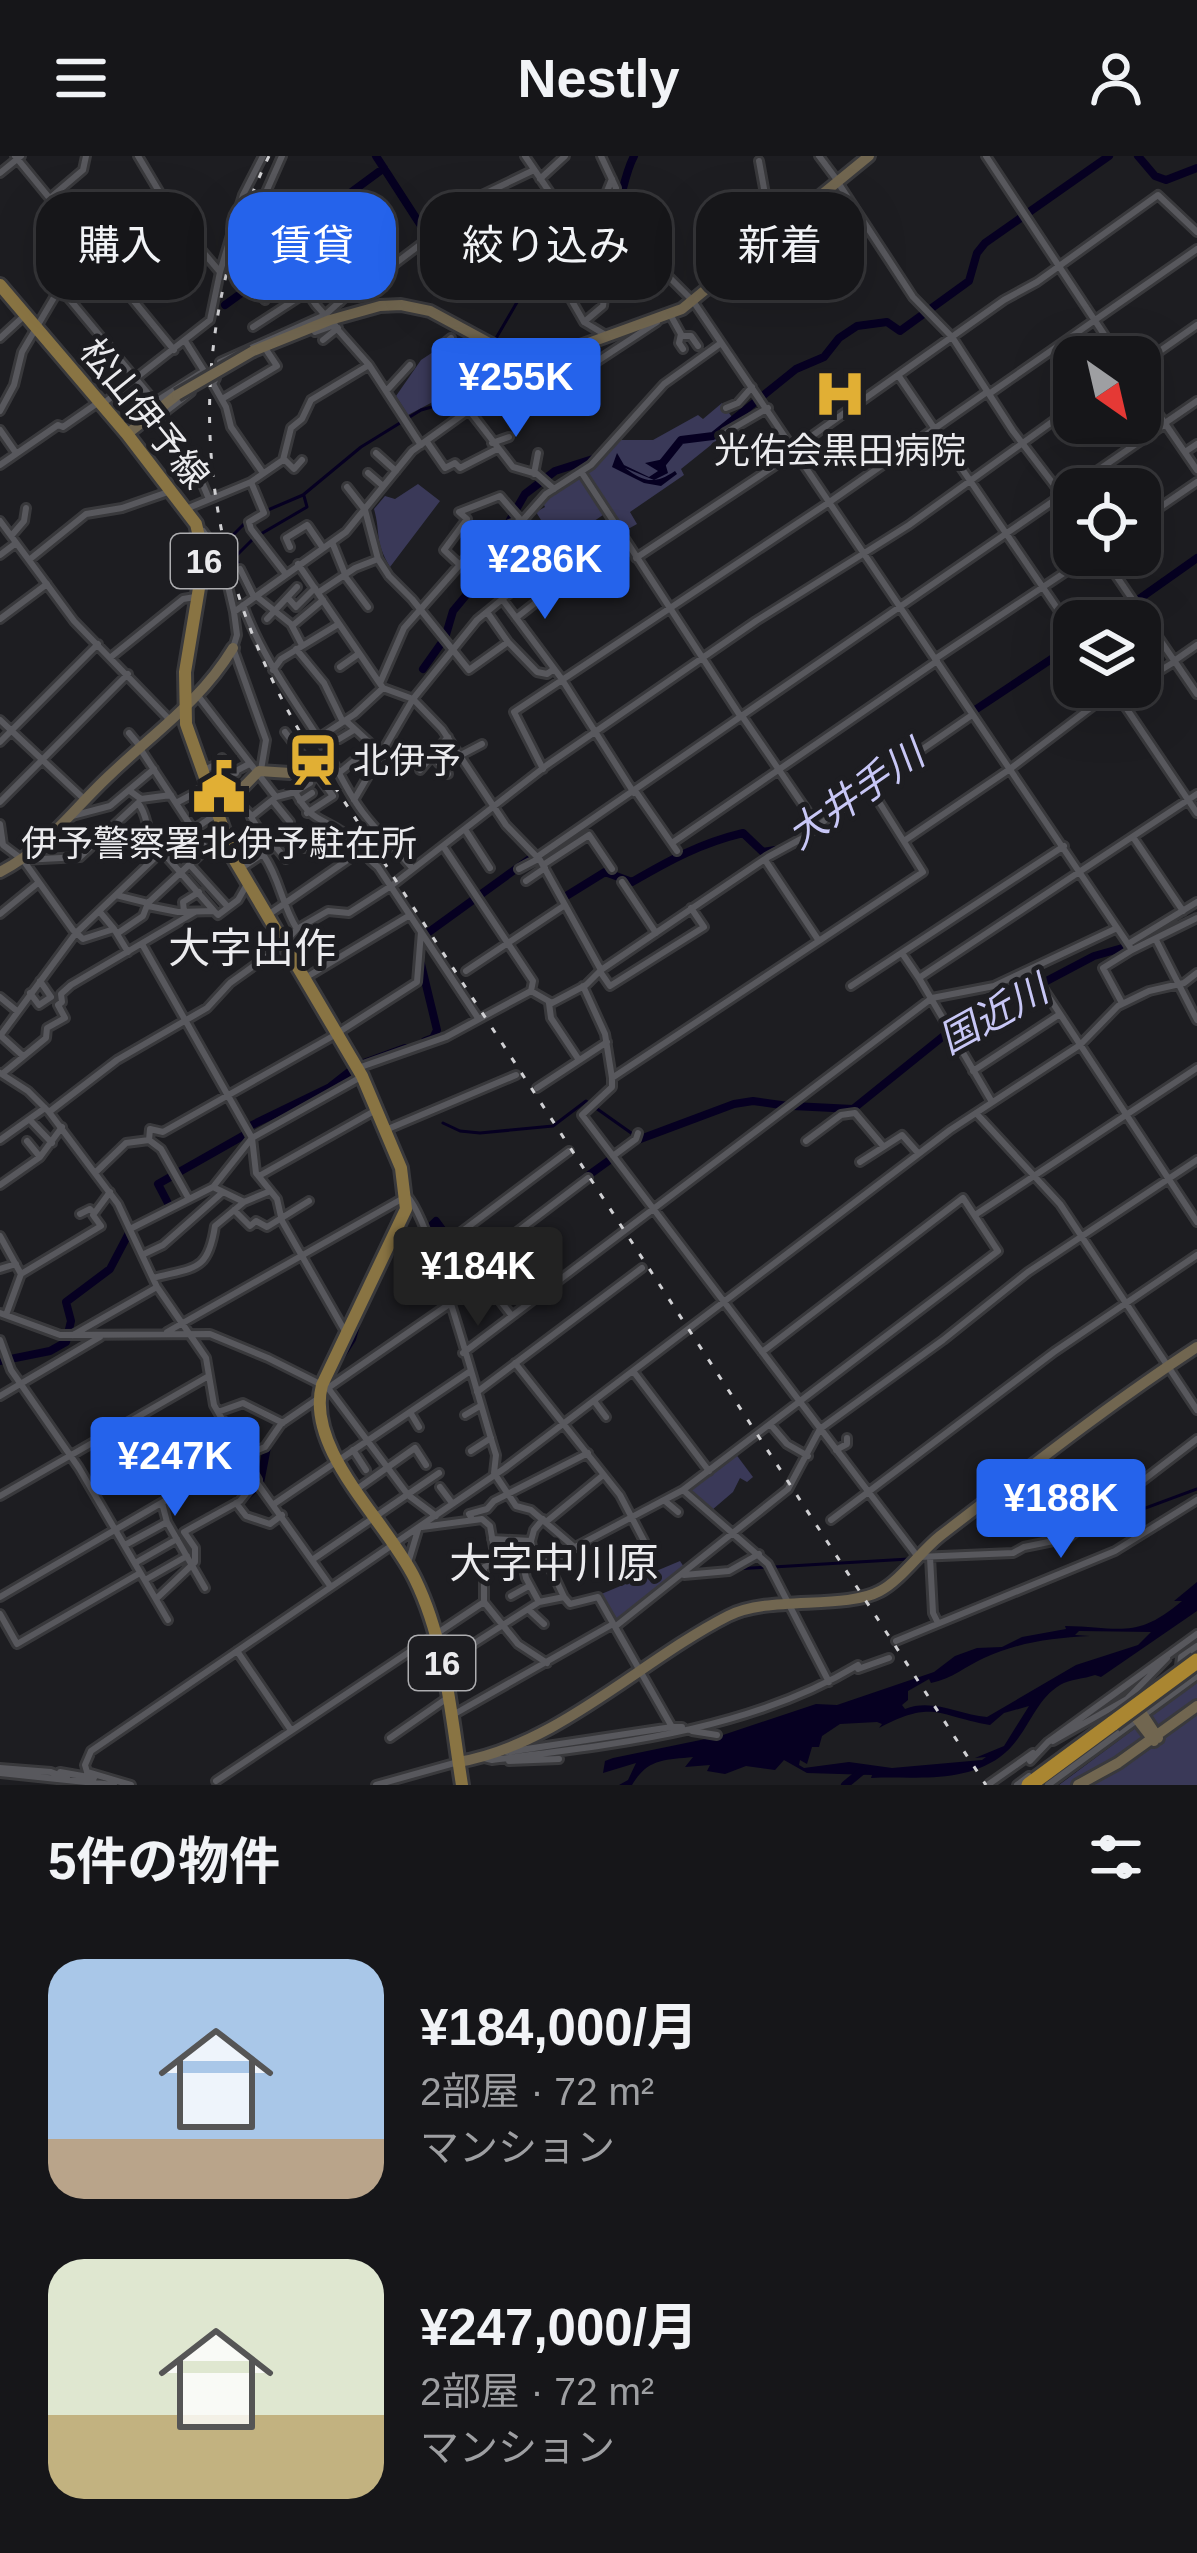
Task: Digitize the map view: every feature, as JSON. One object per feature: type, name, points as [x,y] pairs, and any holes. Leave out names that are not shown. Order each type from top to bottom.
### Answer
[{"type":"highway","points":[[1032,1785],[1194,1659]]},
{"type":"main road","points":[[823,192],[869,156]]},
{"type":"main road","name":"松山伊予線","points":[[0,285],[127,434],[196,524],[204,551],[184,672],[184,711],[210,786],[224,809],[228,846],[360,1072],[400,1168],[410,1205]]},
{"type":"main road","points":[[127,434],[177,395],[253,351],[380,306],[417,307],[519,359],[550,357],[665,317],[696,299]]},
{"type":"main road","points":[[0,872],[23,860],[199,697],[233,647]]},
{"type":"main road","points":[[224,809],[256,768],[290,773],[307,764]]},
{"type":"main road","points":[[322,1391],[410,1205]]},
{"type":"main road","points":[[458,1764],[504,1755],[732,1614],[879,1592],[1197,1347]]},
{"type":"main road","name":"16","points":[[322,1391],[323,1432],[408,1565],[434,1632],[462,1785]]},
{"type":"main road","points":[[1078,1785],[1197,1709]]},
{"type":"main road","points":[[1140,1717],[1155,1738]]},
{"type":"street","points":[[56,192],[82,170],[86,156]]},
{"type":"street","points":[[138,156],[176,220],[220,272]]},
{"type":"street","points":[[0,465],[139,379],[211,319],[238,208],[263,156]]},
{"type":"street","points":[[266,192],[282,156]]},
{"type":"street","points":[[525,156],[549,192]]},
{"type":"street","points":[[540,179],[565,156]]},
{"type":"street","points":[[819,156],[926,314],[952,337],[1053,483]]},
{"type":"street","points":[[987,156],[1105,336]]},
{"type":"street","points":[[0,173],[18,157],[46,192]]},
{"type":"street","points":[[606,158],[616,188]]},
{"type":"street","points":[[759,161],[765,192]]},
{"type":"street","points":[[396,261],[474,204],[478,196],[534,170]]},
{"type":"street","points":[[607,192],[612,179]]},
{"type":"street","points":[[636,558],[1159,194],[1196,229]]},
{"type":"street","points":[[543,769],[514,712],[1197,249]]},
{"type":"street","points":[[672,279],[768,408],[1130,946]]},
{"type":"street","points":[[0,411],[22,352],[55,300]]},
{"type":"street","points":[[71,300],[155,403],[204,370]]},
{"type":"street","points":[[133,300],[174,350]]},
{"type":"street","points":[[253,327],[295,300]]},
{"type":"street","points":[[313,300],[369,365],[445,469],[455,463],[463,467],[509,436]]},
{"type":"street","points":[[325,338],[342,300]]},
{"type":"street","points":[[571,300],[584,322],[605,338]]},
{"type":"street","points":[[584,322],[603,306],[603,300]]},
{"type":"street","points":[[0,338],[25,315]]},
{"type":"street","points":[[550,357],[558,387],[564,386],[665,317],[698,346]]},
{"type":"street","points":[[263,473],[231,428],[214,380],[332,323]]},
{"type":"street","points":[[225,372],[220,362],[332,323]]},
{"type":"street","points":[[1161,350],[1197,325]]},
{"type":"street","points":[[682,336],[683,349]]},
{"type":"street","points":[[451,338],[440,346],[480,398]]},
{"type":"street","points":[[185,341],[204,370],[202,385],[161,415],[199,473],[209,499]]},
{"type":"street","points":[[319,738],[381,685],[397,639],[487,538],[582,472],[660,388],[721,343]]},
{"type":"street","points":[[222,399],[277,366],[267,351]]},
{"type":"street","points":[[449,359],[459,351]]},
{"type":"street","points":[[234,612],[358,519],[423,443],[469,410],[519,359]]},
{"type":"street","points":[[464,375],[469,363]]},
{"type":"street","points":[[186,509],[250,482],[284,459],[291,428],[302,419],[311,400],[369,365]]},
{"type":"street","points":[[387,390],[410,365]]},
{"type":"street","points":[[898,375],[1053,601]]},
{"type":"street","points":[[497,381],[512,400]]},
{"type":"street","points":[[726,408],[738,403],[752,387]]},
{"type":"street","points":[[1101,468],[1197,401]]},
{"type":"street","points":[[725,433],[768,408]]},
{"type":"street","points":[[469,410],[515,469],[534,474],[554,489]]},
{"type":"street","points":[[1161,417],[1197,470]]},
{"type":"street","points":[[458,419],[465,430]]},
{"type":"street","points":[[1,1137],[117,1060],[207,1008],[230,982],[297,929],[328,911],[349,913],[391,886],[543,769],[909,525],[1053,421]]},
{"type":"street","points":[[0,430],[16,453]]},
{"type":"street","points":[[1185,452],[1197,444]]},
{"type":"street","points":[[376,452],[396,471]]},
{"type":"street","points":[[534,474],[538,453]]},
{"type":"street","points":[[284,459],[294,469],[302,460]]},
{"type":"street","points":[[275,465],[285,475]]},
{"type":"street","points":[[582,472],[702,660],[814,821]]},
{"type":"street","points":[[368,473],[384,486]]},
{"type":"street","points":[[250,482],[264,512],[249,522],[285,573]]},
{"type":"street","points":[[1161,507],[1197,482]]},
{"type":"street","points":[[365,486],[376,496]]},
{"type":"street","points":[[347,487],[365,510],[378,559],[452,653],[472,669],[508,642]]},
{"type":"street","points":[[29,560],[86,514],[172,491]]},
{"type":"street","points":[[460,566],[444,550],[467,519],[459,512],[498,496],[518,516],[562,582]]},
{"type":"street","points":[[526,881],[635,792],[1053,501]]},
{"type":"street","points":[[0,555],[14,540],[26,508]]},
{"type":"street","points":[[346,508],[358,519]]},
{"type":"street","points":[[0,521],[74,621],[172,722]]},
{"type":"street","points":[[196,524],[221,556],[237,634],[233,647],[266,740],[256,768]]},
{"type":"street","points":[[271,555],[290,546],[286,538],[307,524],[323,548]]},
{"type":"street","points":[[332,542],[345,574],[368,607]]},
{"type":"street","points":[[516,618],[562,582],[628,548]]},
{"type":"street","points":[[287,597],[296,607],[345,574],[378,559]]},
{"type":"street","points":[[354,800],[413,699],[488,612],[549,561]]},
{"type":"street","points":[[298,564],[381,685],[413,699],[448,737],[494,807],[541,865],[610,986],[704,927],[691,908]]},
{"type":"street","points":[[240,569],[256,594],[292,626],[299,647],[344,721],[383,755]]},
{"type":"street","points":[[502,599],[674,847],[1063,576]]},
{"type":"street","points":[[1116,576],[1197,694]]},
{"type":"street","points":[[0,619],[46,584]]},
{"type":"street","points":[[267,619],[297,587]]},
{"type":"street","points":[[247,614],[256,594]]},
{"type":"street","points":[[292,626],[319,594]]},
{"type":"street","points":[[111,657],[183,599],[199,596]]},
{"type":"street","points":[[243,604],[273,670],[354,800],[413,869]]},
{"type":"street","points":[[308,610],[314,619]]},
{"type":"street","points":[[488,612],[508,642],[540,674],[554,669]]},
{"type":"street","points":[[273,670],[277,662],[337,625]]},
{"type":"street","points":[[0,742],[98,644]]},
{"type":"street","points":[[1161,669],[1197,645]]},
{"type":"street","points":[[340,667],[357,655]]},
{"type":"street","points":[[358,676],[368,670]]},
{"type":"street","points":[[0,802],[128,674]]},
{"type":"street","points":[[199,697],[241,745],[285,819]]},
{"type":"street","points":[[903,841],[1092,708]]},
{"type":"street","points":[[1127,708],[1197,813]]},
{"type":"street","points":[[549,1004],[801,839],[972,715]]},
{"type":"street","points":[[0,720],[73,792],[86,799]]},
{"type":"street","points":[[339,739],[354,730]]},
{"type":"street","points":[[285,732],[333,796],[307,813]]},
{"type":"street","points":[[0,824],[3,845],[23,860],[76,933],[90,938],[143,916],[148,904],[206,849],[129,733]]},
{"type":"street","points":[[420,770],[448,737]]},
{"type":"street","points":[[339,773],[369,743]]},
{"type":"street","points":[[354,748],[369,743]]},
{"type":"street","points":[[460,755],[482,745]]},
{"type":"street","points":[[431,753],[448,774]]},
{"type":"street","points":[[222,758],[241,791]]},
{"type":"street","points":[[204,770],[215,765],[230,776]]},
{"type":"street","points":[[176,803],[256,768]]},
{"type":"street","points":[[76,842],[69,819],[110,806],[154,769]]},
{"type":"street","points":[[290,773],[307,813],[337,829],[378,867],[478,1018]]},
{"type":"street","points":[[298,794],[310,783]]},
{"type":"street","points":[[613,1078],[923,872],[869,786]]},
{"type":"street","points":[[130,791],[147,816],[147,831],[218,915],[238,900],[248,883]]},
{"type":"street","points":[[251,815],[274,799],[312,794]]},
{"type":"street","points":[[919,978],[1197,794]]},
{"type":"street","points":[[23,860],[80,857],[137,801],[171,795]]},
{"type":"street","points":[[22,1056],[0,1036],[76,933],[163,851],[224,809],[240,804],[251,815],[270,850],[297,929]]},
{"type":"street","points":[[240,869],[286,840],[315,848],[337,829]]},
{"type":"street","points":[[465,830],[490,868]]},
{"type":"street","points":[[228,846],[258,831]]},
{"type":"street","points":[[586,831],[612,869]]},
{"type":"street","points":[[1133,837],[1184,911]]},
{"type":"street","points":[[132,1228],[213,1187],[252,1138],[360,1072],[446,1037],[531,991],[534,984],[443,846]]},
{"type":"street","points":[[851,986],[1064,846]]},
{"type":"street","points":[[270,850],[286,860]]},
{"type":"street","points":[[268,916],[359,852]]},
{"type":"street","points":[[765,860],[819,941]]},
{"type":"street","points":[[190,865],[227,907]]},
{"type":"street","points":[[519,869],[559,866]]},
{"type":"street","points":[[622,882],[656,933]]},
{"type":"street","points":[[0,914],[38,883]]},
{"type":"street","points":[[184,912],[182,902],[199,892]]},
{"type":"street","points":[[116,895],[184,912],[214,911]]},
{"type":"street","points":[[1122,1003],[1103,969],[1197,902]]},
{"type":"street","points":[[466,971],[565,904]]},
{"type":"street","points":[[99,911],[129,952]]},
{"type":"street","points":[[195,912],[61,994],[58,1005],[65,1018],[46,1028],[46,1038],[1,1073],[47,1110],[110,1192],[155,1282],[206,1358],[218,1412],[257,1483],[331,1587]]},
{"type":"street","points":[[305,978],[410,915]]},
{"type":"street","points":[[1130,946],[1156,940],[1197,918]]},
{"type":"street","points":[[463,1353],[932,998],[994,986],[1118,928]]},
{"type":"street","points":[[148,1140],[150,1129],[163,1132],[419,980],[422,935]]},
{"type":"street","points":[[1156,940],[1194,1006],[1197,1021]]},
{"type":"street","points":[[142,944],[252,1138],[258,1177],[277,1199],[301,1255],[346,1333]]},
{"type":"street","points":[[902,953],[992,1102]]},
{"type":"street","points":[[1030,969],[1197,1222]]},
{"type":"street","points":[[104,1778],[86,1770],[91,1751],[562,1425],[918,1154],[1080,1045],[1122,1003],[1197,973]]},
{"type":"street","points":[[42,978],[51,983]]},
{"type":"street","points":[[31,993],[39,1005],[51,997],[42,978]]},
{"type":"street","points":[[583,986],[607,1042],[613,1078],[612,1087],[581,1115],[836,1450],[923,1556],[938,1624]]},
{"type":"street","points":[[531,991],[549,1004],[551,1018],[579,1060]]},
{"type":"street","points":[[0,997],[17,1011]]},
{"type":"street","points":[[972,1072],[1060,1014]]},
{"type":"street","points":[[537,1088],[607,1042]]},
{"type":"street","points":[[975,1215],[1197,1069]]},
{"type":"street","points":[[385,1131],[516,1075]]},
{"type":"street","points":[[258,1177],[376,1110]]},
{"type":"street","points":[[806,1141],[842,1115],[855,1113],[883,1146]]},
{"type":"street","points":[[976,1113],[1060,1204],[1197,1410]]},
{"type":"street","points":[[30,1120],[52,1143]]},
{"type":"street","points":[[0,1185],[40,1157],[62,1127]]},
{"type":"street","points":[[613,1156],[638,1133]]},
{"type":"street","points":[[860,1162],[902,1135],[918,1154]]},
{"type":"street","points":[[96,1172],[126,1143],[148,1140],[161,1149],[189,1199]]},
{"type":"street","points":[[27,1141],[40,1157]]},
{"type":"street","points":[[432,1254],[569,1151]]},
{"type":"street","points":[[451,1716],[615,1625],[788,1489],[820,1429],[1082,1236],[1197,1160]]},
{"type":"street","points":[[443,1288],[587,1178]]},
{"type":"street","points":[[213,1187],[244,1202]]},
{"type":"street","points":[[94,1213],[110,1192]]},
{"type":"street","points":[[142,1255],[164,1245],[223,1192]]},
{"type":"street","points":[[73,1335],[155,1282],[202,1263],[211,1252],[215,1226],[244,1202],[268,1192]]},
{"type":"street","points":[[547,1663],[524,1649],[484,1602],[484,1568],[500,1559],[547,1562],[683,1490],[998,1251],[963,1198],[762,1352]]},
{"type":"street","points":[[234,1210],[250,1226],[256,1221],[267,1227],[309,1201]]},
{"type":"street","points":[[167,1332],[301,1255],[410,1205],[432,1254],[476,1393],[497,1460],[494,1473],[518,1507],[545,1520],[574,1546]]},
{"type":"street","points":[[80,1214],[90,1209],[100,1226],[21,1274],[3,1314],[60,1335],[188,1332],[225,1338],[322,1391],[408,1495],[436,1516]]},
{"type":"street","points":[[0,1236],[21,1274]]},
{"type":"street","points":[[831,1520],[1125,1301],[1197,1255]]},
{"type":"street","points":[[0,1269],[16,1264]]},
{"type":"street","points":[[476,1393],[642,1268]]},
{"type":"street","points":[[498,1298],[512,1316]]},
{"type":"street","points":[[0,1597],[265,1447],[282,1422],[448,1305]]},
{"type":"street","points":[[0,1396],[104,1335]]},
{"type":"street","points":[[0,1340],[20,1384],[70,1456],[167,1620]]},
{"type":"street","points":[[515,1364],[622,1498],[644,1541]]},
{"type":"street","points":[[633,1371],[709,1471]]},
{"type":"street","points":[[274,1504],[469,1372]]},
{"type":"street","points":[[0,1496],[207,1377]]},
{"type":"street","points":[[594,1401],[606,1418]]},
{"type":"street","points":[[218,1412],[243,1403],[282,1422]]},
{"type":"street","points":[[465,1415],[480,1406]]},
{"type":"street","points":[[410,1412],[419,1427]]},
{"type":"street","points":[[770,1424],[787,1444],[808,1456]]},
{"type":"street","points":[[471,1451],[490,1438]]},
{"type":"street","points":[[836,1450],[847,1438]]},
{"type":"street","points":[[923,1556],[1005,1554],[1069,1536],[1197,1439]]},
{"type":"street","points":[[357,1490],[415,1448],[426,1466]]},
{"type":"street","points":[[353,1450],[366,1470]]},
{"type":"street","points":[[420,1527],[470,1517],[588,1454]]},
{"type":"street","points":[[312,1559],[439,1474]]},
{"type":"street","points":[[534,1560],[533,1530],[602,1476]]},
{"type":"street","points":[[155,1599],[192,1565],[195,1548],[184,1532],[236,1502],[257,1483]]},
{"type":"street","points":[[440,1486],[452,1504]]},
{"type":"street","points":[[683,1490],[760,1554],[829,1682]]},
{"type":"street","points":[[461,1498],[470,1517]]},
{"type":"street","points":[[664,1500],[678,1512]]},
{"type":"street","points":[[896,1641],[1115,1551],[1197,1500]]},
{"type":"street","points":[[236,1502],[246,1516],[270,1524],[282,1515]]},
{"type":"street","points":[[162,1503],[167,1522],[205,1588]]},
{"type":"street","points":[[513,1516],[518,1507]]},
{"type":"street","points":[[528,1520],[524,1516],[529,1509]]},
{"type":"street","points":[[470,1517],[490,1526],[508,1576]]},
{"type":"street","points":[[125,1545],[167,1522]]},
{"type":"street","points":[[408,1565],[420,1527]]},
{"type":"street","points":[[135,1563],[177,1539]]},
{"type":"street","points":[[493,1540],[531,1540]]},
{"type":"street","points":[[682,1575],[733,1569],[760,1554]]},
{"type":"street","points":[[0,1614],[17,1644],[187,1556]]},
{"type":"street","points":[[522,1560],[539,1602]]},
{"type":"street","points":[[547,1562],[570,1604],[596,1595],[672,1727]]},
{"type":"street","points":[[511,1596],[530,1586]]},
{"type":"street","points":[[442,1664],[539,1602],[564,1597]]},
{"type":"street","points":[[216,1781],[484,1602]]},
{"type":"street","points":[[529,1610],[544,1624]]},
{"type":"street","points":[[989,1784],[1197,1634]]},
{"type":"street","points":[[237,1651],[291,1730]]},
{"type":"street","points":[[1048,1742],[1129,1701],[1173,1651]]},
{"type":"street","points":[[504,1755],[688,1729],[774,1707],[854,1667],[889,1658]]},
{"type":"street","points":[[1017,1785],[1194,1659]]},
{"type":"street","points":[[1183,1686],[1194,1659]]},
{"type":"street","points":[[1048,1785],[1197,1676]]},
{"type":"street","points":[[390,1738],[448,1698]]},
{"type":"street","points":[[1129,1701],[1140,1717]]},
{"type":"street","points":[[504,1755],[672,1727],[717,1735]]},
{"type":"street","points":[[1030,1761],[1036,1751]]},
{"type":"street","points":[[504,1755],[559,1759]]},
{"type":"street","points":[[18,1763],[40,1771]]},
{"type":"street","points":[[376,1785],[458,1764]]},
{"type":"street","points":[[0,1770],[104,1778],[131,1785]]},
{"type":"street","points":[[0,1770],[114,1785]]},
{"type":"street","points":[[51,1772],[70,1780]]},
{"type":"shaded area","points":[[439,348],[458,372],[444,388],[446,395],[408,415],[396,396],[421,360]]},
{"type":"shaded area","points":[[722,403],[734,420],[723,429],[726,433],[681,469],[684,475],[630,512],[637,524],[621,533],[586,471],[616,440],[653,440],[698,415],[703,419]]},
{"type":"shaded area","points":[[617,453],[624,465],[649,477],[658,471],[645,463],[664,459],[668,473],[654,480],[677,474],[661,486],[644,483],[612,467]]},
{"type":"shaded area","points":[[580,478],[603,515],[557,546],[536,512],[545,507],[542,501]]},
{"type":"shaded area","points":[[418,484],[440,501],[390,567],[374,509],[385,496],[395,499]]},
{"type":"shaded area","points":[[735,1453],[753,1477],[747,1482],[740,1478],[733,1492],[712,1510],[689,1489]]},
{"type":"shaded area","points":[[680,1561],[686,1570],[615,1622],[599,1595]]},
{"type":"shaded area","points":[[1197,1582],[1197,1611],[1101,1677],[1060,1685],[1043,1700],[1009,1749],[970,1771],[938,1777],[871,1778],[807,1773],[784,1760],[775,1770],[746,1766],[725,1774],[707,1771],[710,1765],[685,1767],[693,1757],[651,1765],[632,1785],[619,1785],[628,1780],[636,1763],[603,1773],[605,1761],[613,1758],[720,1736],[816,1704],[837,1705],[934,1672],[955,1656],[977,1648],[1002,1647],[1065,1626],[1139,1626],[1182,1601],[1174,1601]],"holes":[[[1079,1631],[1151,1632],[1138,1645],[1076,1665],[987,1717],[936,1706],[905,1709],[902,1705],[908,1691],[929,1679],[931,1683],[946,1679],[984,1658],[1023,1645],[1090,1636],[1075,1635]],[[1029,1706],[1004,1746],[975,1758],[986,1757],[982,1760],[892,1768],[849,1762],[799,1765],[800,1760],[807,1764],[812,1747],[819,1747],[822,1736],[840,1724],[877,1722],[882,1724],[879,1728],[924,1712],[990,1725],[1004,1713]]]},
{"type":"shaded area","points":[[1197,1682],[1197,1785],[1059,1785]]},
{"type":"waterway","points":[[376,156],[449,269],[475,282],[601,237],[613,219],[634,156]]},
{"type":"waterway","points":[[661,465],[681,440],[713,436],[796,369],[824,357],[857,326],[887,322],[900,331],[969,281],[985,243],[1109,156]]},
{"type":"waterway","points":[[1138,156],[1155,176],[1166,180],[1197,168]]},
{"type":"waterway","points":[[351,192],[384,168]]},
{"type":"waterway","points":[[225,305],[232,300]]},
{"type":"waterway","points":[[495,340],[518,300]]},
{"type":"waterway","points":[[268,510],[303,495],[361,447],[421,410],[442,404],[488,349]]},
{"type":"waterway","points":[[510,520],[525,494],[555,471],[596,458]]},
{"type":"waterway","points":[[239,565],[235,557],[254,538],[307,507],[304,496]]},
{"type":"waterway","points":[[225,543],[248,520]]},
{"type":"waterway","points":[[423,669],[445,638],[453,611],[493,563],[504,529]]},
{"type":"waterway","points":[[209,571],[209,560],[216,552]]},
{"type":"waterway","name":"大井手川","points":[[1138,600],[1197,558]]},
{"type":"waterway","name":"大井手川","points":[[969,714],[1053,658]]},
{"type":"waterway","name":"大井手川","points":[[563,898],[605,872],[632,882],[686,853],[743,833],[763,852],[775,850]]},
{"type":"waterway","name":"大井手川","points":[[422,937],[531,858],[537,861]]},
{"type":"waterway","name":"国近川","points":[[793,1106],[853,1109],[946,1034],[1094,956],[1133,945]]},
{"type":"waterway","name":"大井手川","points":[[421,964],[437,1030],[425,1041]]},
{"type":"waterway","name":"大井手川","points":[[361,1064],[405,1048]]},
{"type":"waterway","name":"大井手川","points":[[249,1131],[248,1127],[330,1087],[353,1069]]},
{"type":"waterway","points":[[443,1123],[480,1133],[553,1126],[586,1101],[634,1135]]},
{"type":"waterway","name":"国近川","points":[[635,1141],[734,1104],[753,1101],[788,1106]]},
{"type":"waterway","name":"大井手川","points":[[167,1209],[158,1184],[248,1133]]},
{"type":"waterway","name":"国近川","points":[[582,1180],[618,1154]]},
{"type":"waterway","name":"国近川","points":[[427,1230],[436,1221],[450,1240]]},
{"type":"waterway","name":"大井手川","points":[[0,1361],[50,1351],[66,1342],[71,1321],[66,1302],[110,1269],[131,1229]]},
{"type":"waterway","name":"国近川","points":[[390,1254],[404,1241],[423,1234]]},
{"type":"waterway","name":"国近川","points":[[451,1242],[470,1265],[475,1262]]},
{"type":"waterway","name":"国近川","points":[[338,1361],[357,1322]]},
{"type":"waterway","name":"国近川","points":[[260,1483],[267,1447]]},
{"type":"waterway","name":"国近川","points":[[240,1503],[259,1484]]},
{"type":"waterway","points":[[1081,1532],[1197,1489]]},
{"type":"waterway","points":[[961,1558],[987,1557]]},
{"type":"waterway","points":[[773,1567],[909,1559]]},
{"type":"waterway","points":[[735,1569],[768,1567]]},
{"type":"waterway","points":[[845,1785],[862,1771]]},
{"type":"railway","points":[[269,156],[239,232],[219,308],[210,385],[212,462],[223,537],[244,612],[275,685],[314,755],[986,1785]]},
{"type":"place","name":"光佑会黒田病院","points":[[840,394]]},
{"type":"place","name":"北伊予","points":[[313,760]]},
{"type":"place","name":"伊予警察署北伊予駐在所","points":[[219,787]]},
{"type":"district","name":"大字出作","points":[[252,948]]},
{"type":"district","name":"大字中川原","points":[[554,1563]]}]
